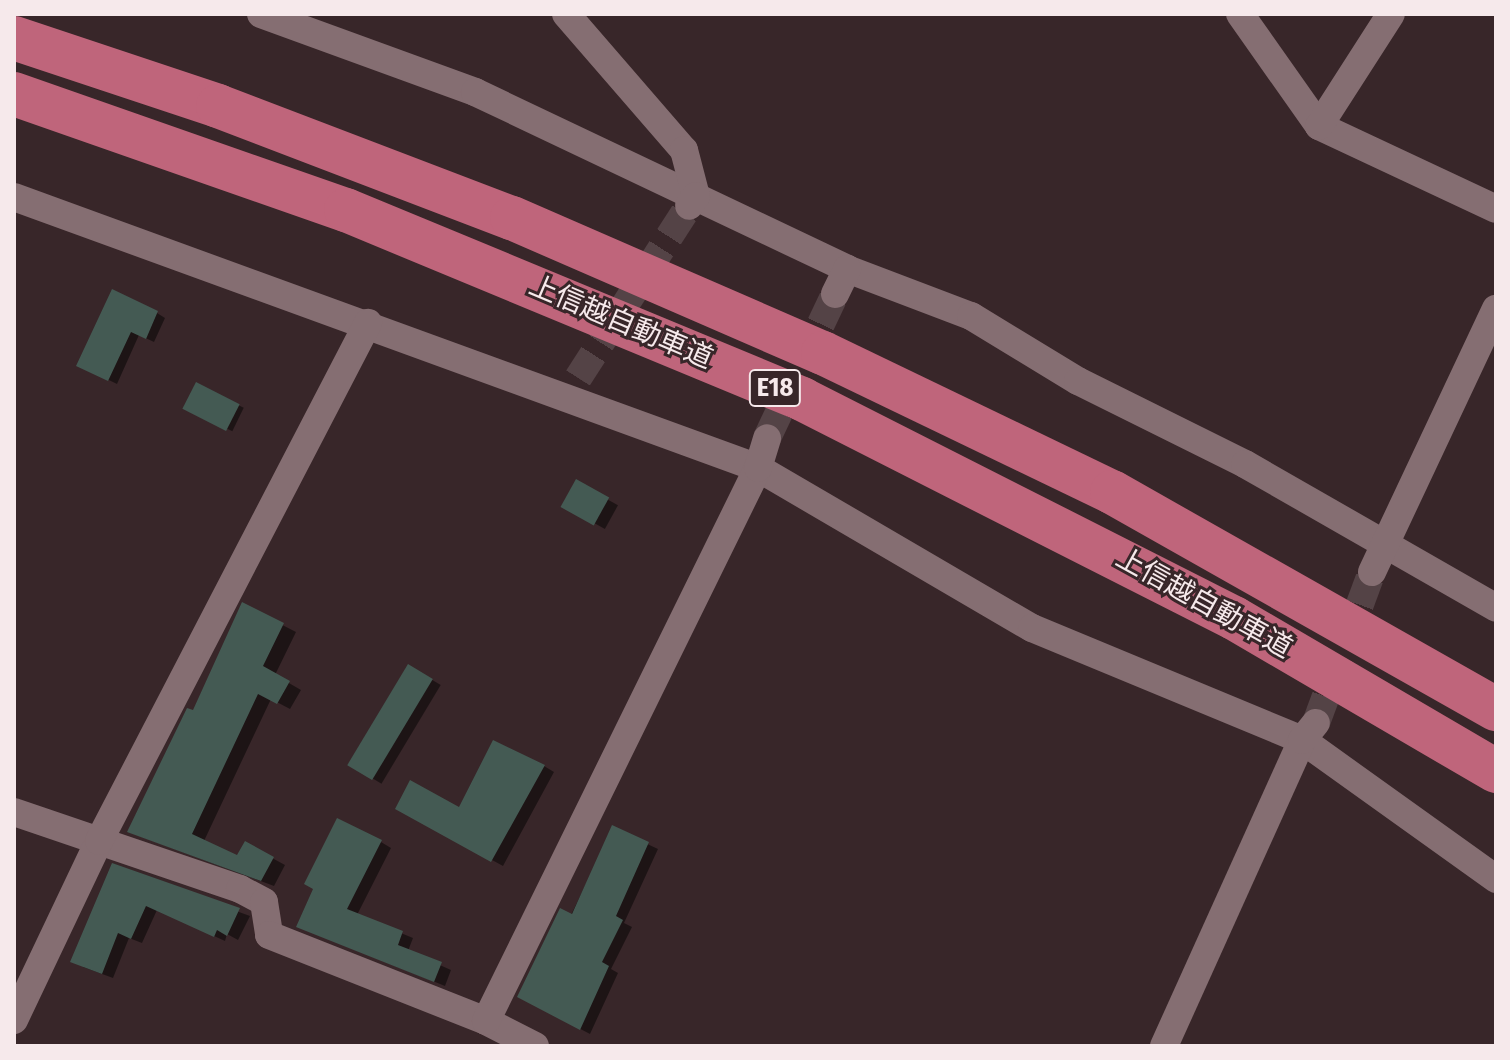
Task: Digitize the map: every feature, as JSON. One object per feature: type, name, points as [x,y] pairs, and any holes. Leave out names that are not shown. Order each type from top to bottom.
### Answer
[{"type":"highway","name":"上信越自動車道","points":[[14,38],[218,106],[512,218],[823,353],[1126,500],[1496,709]]},
{"type":"highway","name":"上信越自動車道","points":[[14,94],[346,210],[802,399],[1221,611],[1496,771]]},
{"type":"street","points":[[261,14],[475,92],[692,202],[847,269],[971,316],[1078,381],[1245,464],[1386,542],[1496,608]]},
{"type":"street","points":[[566,14],[684,150],[692,202]]},
{"type":"street","points":[[1240,14],[1319,126],[1496,209]]},
{"type":"street","points":[[1319,126],[1391,14]]},
{"type":"street","points":[[14,197],[368,323],[572,387],[758,468],[1032,628],[1309,732],[1496,879]]},
{"type":"street","points":[[835,294],[847,269]]},
{"type":"street","points":[[1372,572],[1496,309]]},
{"type":"street","points":[[14,1020],[99,841],[368,323]]},
{"type":"street","points":[[486,1021],[758,468],[767,438]]},
{"type":"street","points":[[1164,1046],[1309,732]]},
{"type":"street","points":[[14,812],[240,889],[264,902],[269,935],[486,1021],[535,1046]]},
{"type":"building","points":[[112,289],[158,311],[146,339],[131,332],[108,381],[76,366]]},
{"type":"building","points":[[196,382],[240,404],[226,431],[182,409]]},
{"type":"building","points":[[576,479],[609,497],[594,525],[560,507]]},
{"type":"building","points":[[242,602],[284,623],[263,666],[290,681],[277,704],[258,694],[192,834],[237,855],[245,841],[274,857],[261,881],[127,832],[187,708],[193,710]]},
{"type":"building","points":[[408,664],[433,679],[372,780],[347,765]]},
{"type":"building","points":[[493,740],[545,765],[491,862],[395,809],[410,780],[459,807]]},
{"type":"building","points":[[337,818],[382,840],[347,909],[403,931],[398,945],[442,962],[434,982],[296,927],[313,889],[304,884]]},
{"type":"building","points":[[612,825],[649,842],[616,916],[623,920],[602,962],[609,966],[580,1030],[517,997],[560,908],[572,914]]},
{"type":"building","points":[[112,863],[240,908],[227,936],[217,930],[214,937],[146,906],[131,939],[118,933],[102,974],[70,962]]},
{"type":"tunnel","points":[[578,378],[688,207]]},
{"type":"tunnel","points":[[767,438],[835,294]]},
{"type":"tunnel","points":[[1316,723],[1372,572]]}]
